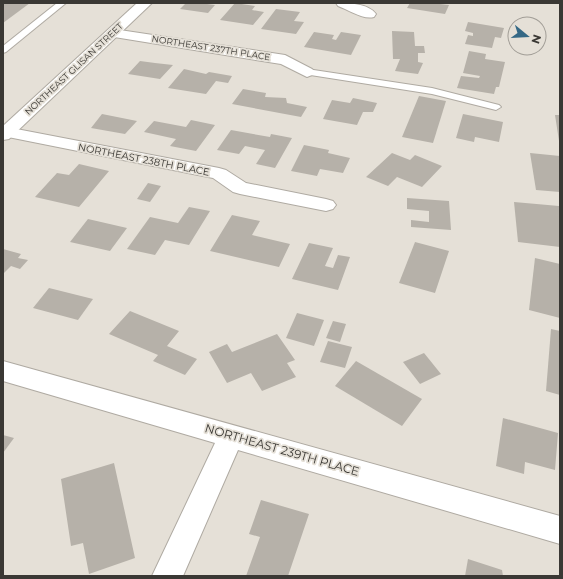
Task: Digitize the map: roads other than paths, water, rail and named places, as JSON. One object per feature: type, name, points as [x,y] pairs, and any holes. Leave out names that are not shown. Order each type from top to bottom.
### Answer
[{"type":"street","name":"NORTHEAST GLISAN STREET","points":[[4,133],[145,3]]},
{"type":"street","points":[[342,3],[369,14]]},
{"type":"street","name":"NORTHEAST 237TH PLACE","points":[[113,33],[285,60],[307,72]]},
{"type":"street","name":"NORTHEAST 238TH PLACE","points":[[4,133],[219,174],[240,188],[326,205]]},
{"type":"street","name":"NORTHEAST 239TH PLACE","points":[[3,371],[560,530]]},
{"type":"street","points":[[167,576],[231,436]]},
{"type":"lane","points":[[3,50],[62,3]]},
{"type":"lane","points":[[307,72],[432,91],[496,107]]}]
